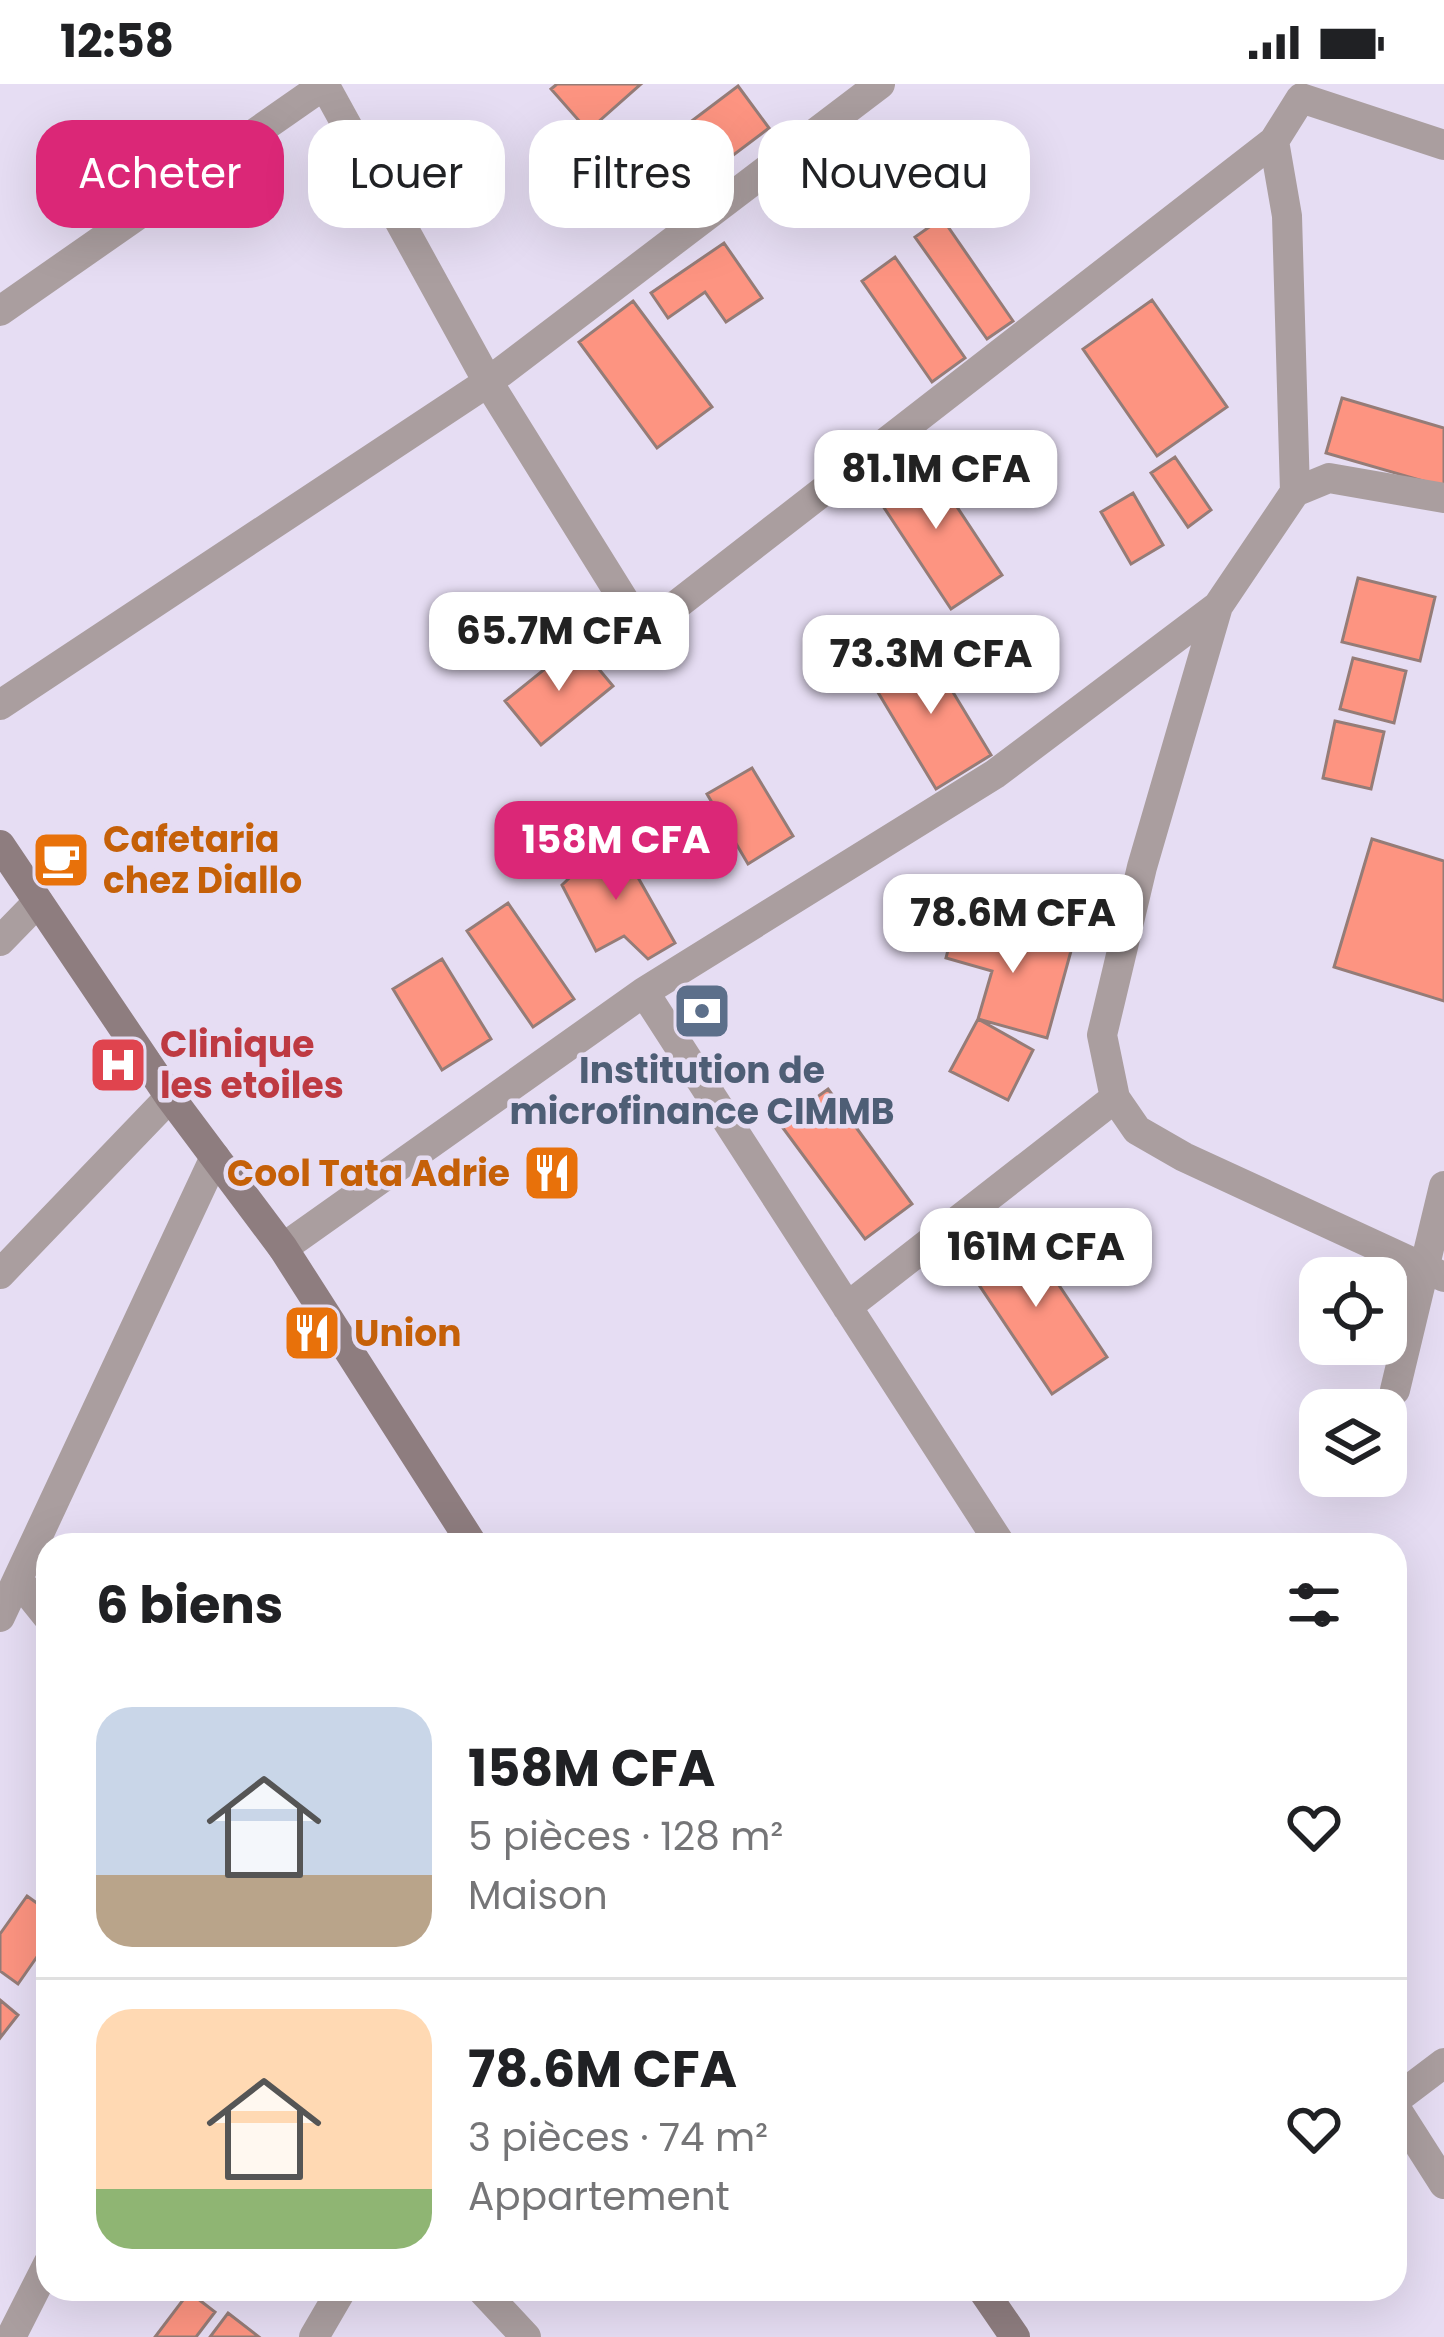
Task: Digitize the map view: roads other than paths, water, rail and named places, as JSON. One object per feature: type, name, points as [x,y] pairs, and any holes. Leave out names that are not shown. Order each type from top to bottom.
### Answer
[{"type":"main road","points":[[0,845],[170,1097],[283,1248],[465,1533]]},
{"type":"main road","points":[[990,2301],[1016,2337]]},
{"type":"street","points":[[0,311],[324,84],[488,382],[644,631],[1274,141],[1296,91],[1444,145]]},
{"type":"street","points":[[0,705],[488,382],[880,84]]},
{"type":"street","points":[[1274,141],[1287,216],[1295,492]]},
{"type":"street","points":[[1434,1273],[1184,1157],[1137,1130],[1115,1098],[1102,1035],[1142,867],[1218,606],[1295,492],[1329,478],[1444,498]]},
{"type":"street","points":[[283,1248],[644,992],[995,774],[1218,606]]},
{"type":"street","points":[[0,941],[38,902]]},
{"type":"street","points":[[644,992],[993,1533]]},
{"type":"street","points":[[0,1274],[170,1097]]},
{"type":"street","points":[[847,1307],[1115,1098]]},
{"type":"street","points":[[41,1533],[215,1157]]},
{"type":"street","points":[[1395,1389],[1434,1273],[1444,1186]]},
{"type":"street","points":[[0,1617],[36,1544]]},
{"type":"street","points":[[19,1581],[36,1603]]},
{"type":"street","points":[[1407,2094],[1444,2063]]},
{"type":"street","points":[[1407,2124],[1444,2184]]},
{"type":"street","points":[[12,2336],[36,2288]]},
{"type":"street","points":[[314,2337],[335,2301]]},
{"type":"street","points":[[492,2301],[526,2337]]},
{"type":"place","name":"Cafetaria chez Diallo","points":[[61,860]]},
{"type":"place","name":"Institution de microfinance CIMMB","points":[[702,1011]]},
{"type":"place","name":"Clinique les etoiles","points":[[118,1065]]},
{"type":"place","name":"Cool Tata Adrie","points":[[552,1173]]},
{"type":"place","name":"Union","points":[[312,1333]]}]
